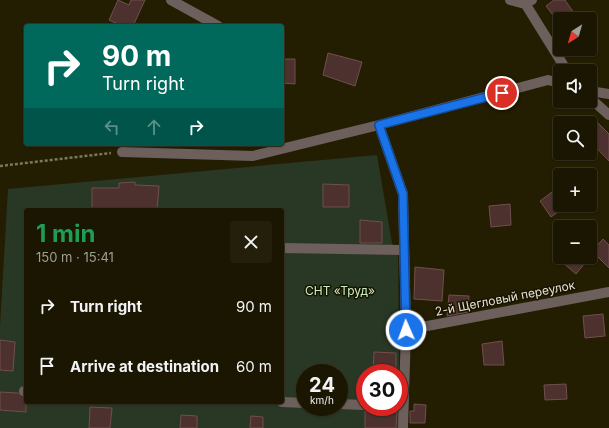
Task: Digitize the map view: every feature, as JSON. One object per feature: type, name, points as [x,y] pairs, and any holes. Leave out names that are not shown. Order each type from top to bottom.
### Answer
[{"type":"street","points":[[171,0],[214,24]]},
{"type":"street","points":[[510,0],[527,1],[563,64]]},
{"type":"street","points":[[122,152],[253,156],[379,125],[548,80],[553,81]]},
{"type":"street","points":[[597,92],[609,94]]},
{"type":"street","points":[[597,104],[609,115]]},
{"type":"street","points":[[379,125],[403,194],[403,250],[406,330],[404,364]]},
{"type":"street","points":[[284,248],[403,250]]},
{"type":"street","name":"2-й Щегловый переулок","points":[[406,330],[609,292]]},
{"type":"street","points":[[284,402],[296,403]]},
{"type":"street","points":[[402,416],[403,428]]},
{"type":"path","points":[[0,166],[122,152]]},
{"type":"green space","name":"СНТ «Труд»","points":[[377,155],[392,243],[398,255],[399,364],[356,364],[356,416],[400,416],[400,428],[0,428],[0,326],[8,189]]},
{"type":"building","points":[[118,0],[129,5],[131,0],[145,0],[134,24],[118,24],[109,20]]},
{"type":"building","points":[[554,0],[565,0],[573,12],[553,12],[553,15],[546,6]]},
{"type":"building","points":[[328,53],[362,62],[355,86],[323,75]]},
{"type":"building","points":[[284,59],[295,59],[295,84],[284,83]]},
{"type":"building","points":[[597,122],[609,134],[609,161],[597,148]]},
{"type":"building","points":[[135,182],[135,185],[159,186],[157,208],[92,208],[92,188],[119,188],[119,183]]},
{"type":"building","points":[[323,184],[349,185],[349,207],[323,207]]},
{"type":"building","points":[[552,192],[553,212],[558,212],[551,217],[540,201]]},
{"type":"building","points":[[510,204],[511,225],[491,227],[489,206]]},
{"type":"building","points":[[360,220],[382,222],[382,243],[360,243]]},
{"type":"building","points":[[603,239],[609,245],[609,268],[597,256],[597,246]]},
{"type":"building","points":[[564,264],[584,264],[576,274]]},
{"type":"building","points":[[415,267],[444,270],[442,301],[414,299]]},
{"type":"building","points":[[449,295],[469,296],[468,312],[447,316]]},
{"type":"building","points":[[603,314],[605,336],[585,338],[583,316]]},
{"type":"building","points":[[0,340],[15,342],[13,371],[0,370]]},
{"type":"building","points":[[502,341],[504,365],[484,365],[482,344]]},
{"type":"building","points":[[374,352],[396,353],[396,364],[373,364]]},
{"type":"building","points":[[566,384],[567,399],[545,400],[544,385]]},
{"type":"building","points":[[0,392],[18,393],[24,397],[26,412],[0,410]]},
{"type":"building","points":[[414,404],[426,405],[425,423],[410,423],[410,411],[414,411]]},
{"type":"building","points":[[90,407],[112,408],[110,428],[89,428]]},
{"type":"building","points":[[181,415],[197,416],[197,428],[180,428]]},
{"type":"building","points":[[251,416],[263,417],[263,428],[250,428]]},
{"type":"building","points":[[365,416],[397,416],[396,428],[365,428]]},
{"type":"route","points":[[406,330],[403,250],[403,194],[379,125],[502,93]]}]
